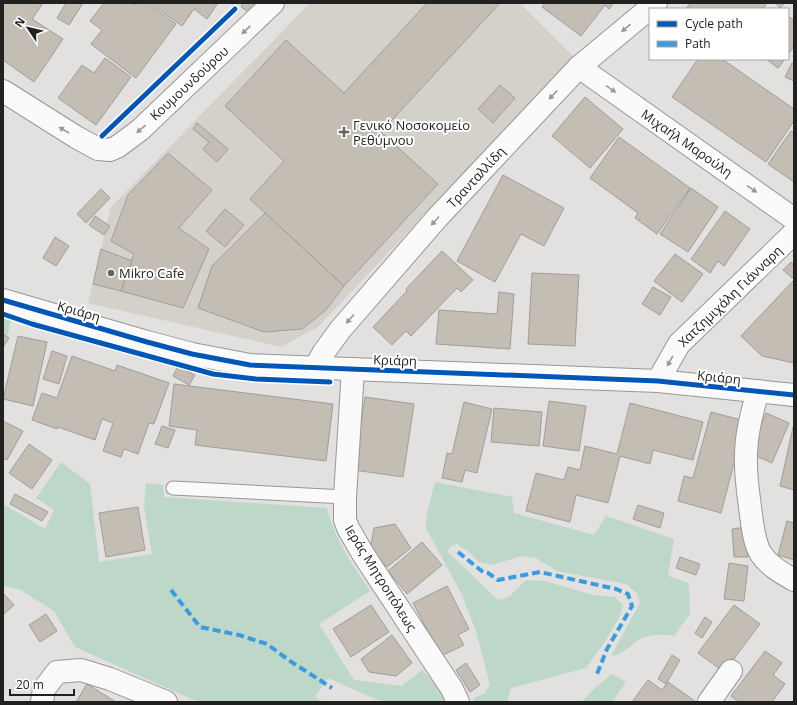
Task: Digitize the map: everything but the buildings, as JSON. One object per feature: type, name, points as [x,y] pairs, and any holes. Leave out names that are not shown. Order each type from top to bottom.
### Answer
[{"type":"street","name":"Κουμουνδούρου","points":[[3,91],[69,134],[98,149],[110,150],[117,147],[140,130],[274,3]]},
{"type":"street","name":"Τρανταλλίδη","points":[[315,368],[324,352],[340,330],[432,224],[579,67],[649,9]]},
{"type":"street","name":"Μιχαήλ Μαρούλη","points":[[579,67],[794,219]]},
{"type":"street","name":"Χατζημιχάλη Γιάνναρη","points":[[658,382],[679,344],[794,233]]},
{"type":"street","name":"Κριάρη","points":[[3,300],[124,336],[192,354],[250,365],[658,382],[758,391],[794,396]]},
{"type":"street","name":"Ιεράς Μητροπόλεως","points":[[353,369],[344,497],[345,520],[348,528],[367,560],[452,689],[458,702]]},
{"type":"street","points":[[758,391],[751,417],[746,456],[753,527],[758,547],[764,558],[794,580]]},
{"type":"street","points":[[42,702],[44,688],[57,672],[81,670],[110,678],[166,702]]},
{"type":"street","points":[[709,702],[731,671]]},
{"type":"lane","points":[[173,488],[344,497]]},
{"type":"shaded area","name":"Γενικό Νοσοκομείο Ρεθύμνου","points":[[310,3],[520,3],[574,57],[318,327],[281,347],[88,303],[111,207]]},
{"type":"green space","points":[[3,315],[12,317],[3,353]]},
{"type":"green space","points":[[61,462],[90,484],[99,562],[152,554],[144,507],[146,483],[163,485],[164,497],[327,508],[339,541],[370,591],[319,624],[354,680],[402,686],[422,670],[437,685],[447,702],[386,702],[377,700],[328,678],[315,696],[322,702],[198,702],[75,647],[54,611],[19,589],[3,586],[3,504],[45,529],[54,510],[36,498]]},
{"type":"green space","points":[[435,482],[512,497],[514,513],[594,535],[606,516],[674,539],[668,576],[689,583],[690,614],[674,636],[657,635],[644,637],[636,641],[623,652],[611,656],[640,603],[637,593],[626,584],[557,571],[536,558],[522,556],[492,565],[479,562],[469,552],[457,544],[451,546],[447,551],[498,600],[509,597],[526,580],[545,581],[593,595],[615,597],[623,605],[619,618],[604,643],[586,668],[511,688],[507,702],[474,702],[474,698],[484,694],[490,685],[476,631],[461,593],[426,528],[427,513]]},
{"type":"green space","points":[[612,674],[626,682],[612,702],[581,702],[596,687]]},
{"type":"marked path","points":[[458,552],[483,572],[488,573],[498,580],[540,572],[616,589],[628,594],[632,606],[607,649],[597,674]]},
{"type":"marked path","points":[[171,590],[200,627],[239,635],[267,644],[332,688]]},
{"type":"cycle path","points":[[102,136],[235,9]]},
{"type":"cycle path","points":[[3,300],[192,354],[250,365],[658,381],[794,395]]},
{"type":"cycle path","points":[[3,314],[32,324],[213,374],[256,379],[330,382]]},
{"type":"place","name":"Γενικό Νοσοκομείο Ρεθύμνου","points":[[344,132]]},
{"type":"place","name":"Mikro Cafe","points":[[111,273]]}]
